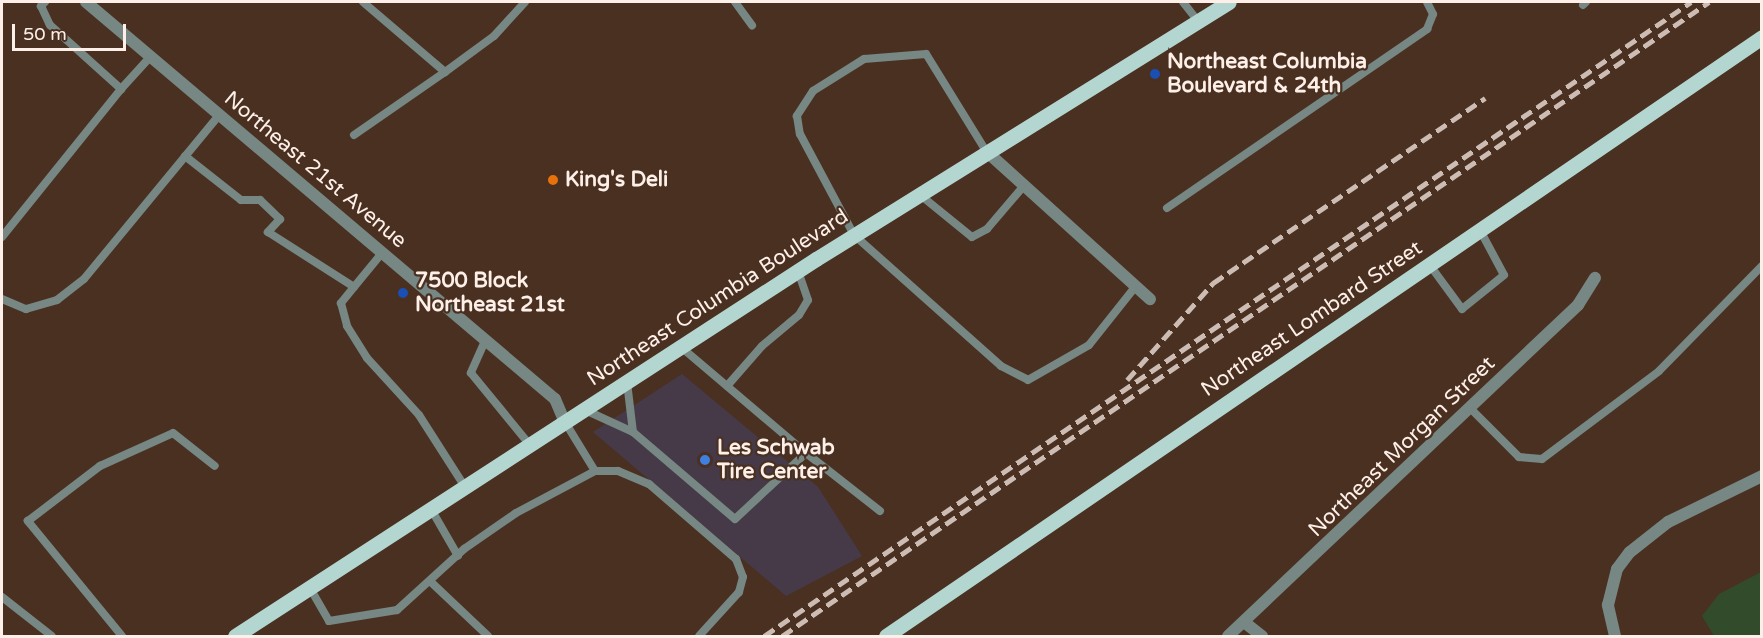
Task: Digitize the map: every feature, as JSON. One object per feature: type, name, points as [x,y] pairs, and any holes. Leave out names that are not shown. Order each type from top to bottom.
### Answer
[{"type":"main road","name":"Northeast Columbia Boulevard","points":[[235,636],[854,235],[1229,2]]},
{"type":"main road","name":"Northeast Lombard Street","points":[[886,636],[1429,264],[1760,42]]},
{"type":"street","name":"Northeast 21st Avenue","points":[[86,2],[555,399],[565,422]]},
{"type":"street","points":[[986,151],[1022,188],[1150,299]]},
{"type":"street","name":"Northeast Morgan Street","points":[[1228,636],[1471,409],[1578,305],[1595,278]]},
{"type":"street","points":[[1615,636],[1608,605],[1617,569],[1630,552],[1668,522],[1761,476]]},
{"type":"street","points":[[1244,622],[1262,636]]},
{"type":"lane","points":[[363,2],[445,72]]},
{"type":"lane","points":[[354,135],[494,36],[525,2]]},
{"type":"lane","points":[[735,2],[752,25]]},
{"type":"lane","points":[[1183,2],[1198,21]]},
{"type":"lane","points":[[1167,208],[1428,29],[1433,14],[1427,2]]},
{"type":"lane","points":[[40,3],[50,25],[121,89]]},
{"type":"lane","points":[[986,151],[926,54],[864,59],[813,91],[797,116],[800,134],[854,235],[1001,366],[1028,380],[1089,345],[1136,286]]},
{"type":"lane","points":[[2,237],[121,89],[151,56]]},
{"type":"lane","points":[[2,299],[26,309],[57,300],[84,279],[220,114]]},
{"type":"lane","points":[[185,156],[240,200],[260,200],[280,219],[268,232],[354,287]]},
{"type":"lane","points":[[919,194],[972,237],[987,229],[1022,188]]},
{"type":"lane","points":[[1429,264],[1462,309],[1504,275],[1480,230]]},
{"type":"lane","points":[[382,253],[341,303],[347,326],[367,358],[419,415],[465,487]]},
{"type":"lane","points":[[1471,409],[1519,457],[1542,459],[1659,371],[1761,266]]},
{"type":"lane","points":[[727,386],[762,346],[800,315],[808,300],[798,271]]},
{"type":"lane","points":[[485,341],[471,373],[530,445]]},
{"type":"lane","points":[[681,347],[806,453],[880,511]]},
{"type":"lane","points":[[627,382],[633,432]]},
{"type":"lane","points":[[585,410],[633,432],[735,519],[806,453]]},
{"type":"lane","points":[[565,422],[595,471]]},
{"type":"lane","points":[[122,636],[28,521],[100,466],[173,433],[215,466]]},
{"type":"lane","points":[[309,588],[329,621],[397,610],[432,583],[458,556],[516,513],[595,471],[618,471],[649,484],[736,559],[743,577],[739,592],[699,636]]},
{"type":"lane","points":[[431,509],[458,556]]},
{"type":"lane","points":[[432,583],[488,636]]},
{"type":"lane","points":[[2,597],[52,636]]},
{"type":"shaded area","name":"Les Schwab Tire Center","points":[[682,374],[818,487],[862,556],[786,596],[593,432]]},
{"type":"green space","points":[[1761,572],[1761,636],[1714,636],[1702,616],[1719,594]]},
{"type":"railway","points":[[764,636],[1691,2]]},
{"type":"railway","points":[[782,636],[1709,2]]},
{"type":"railway","points":[[1127,380],[1213,283],[1485,98]]},
{"type":"place","name":"Northeast Columbia Boulevard & 24th","points":[[1155,74]]},
{"type":"place","name":"King's Deli","points":[[553,180]]},
{"type":"place","name":"7500 Block Northeast 21st","points":[[403,293]]},
{"type":"place","name":"Les Schwab Tire Center","points":[[705,460]]}]
